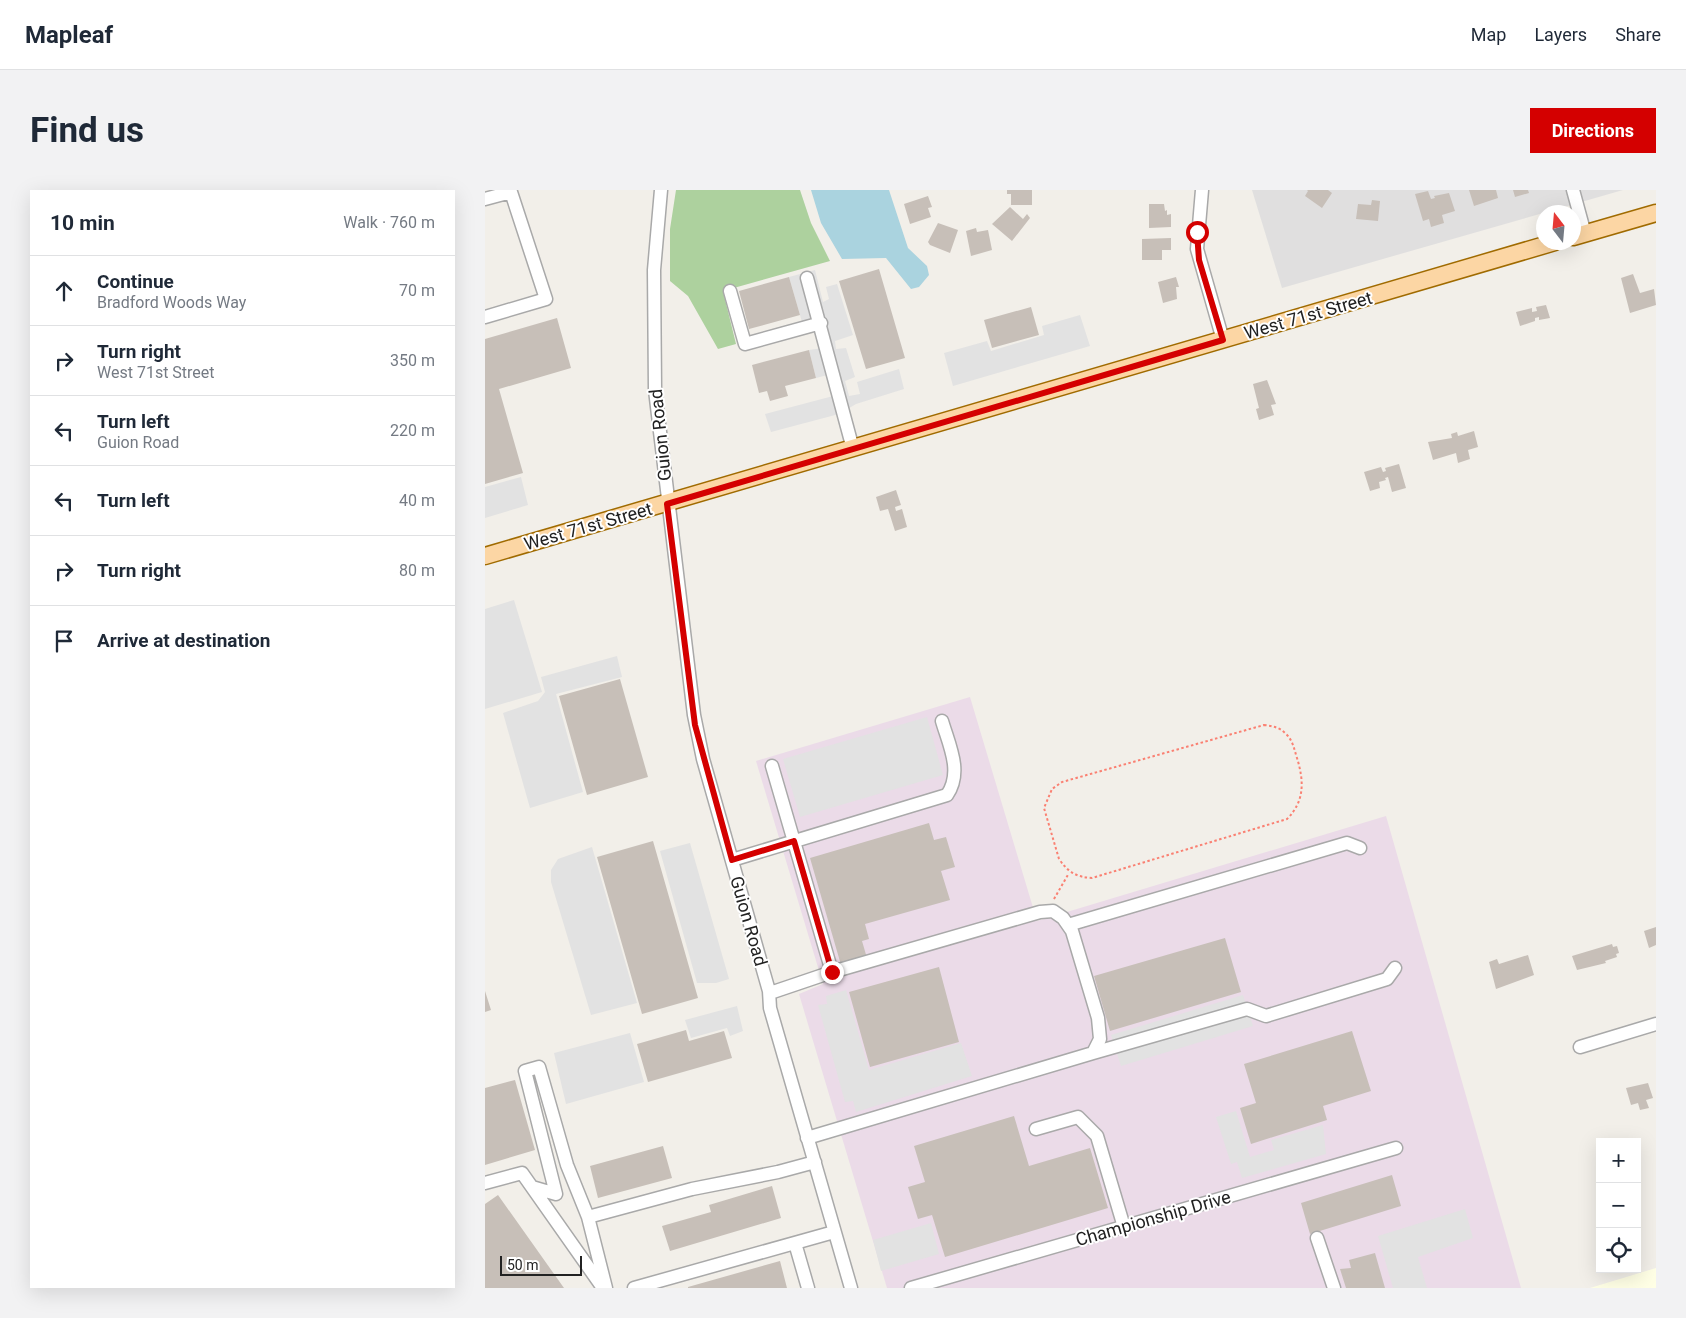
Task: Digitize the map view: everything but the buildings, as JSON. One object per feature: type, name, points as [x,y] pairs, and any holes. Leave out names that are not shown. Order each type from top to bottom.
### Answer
[{"type":"main road","points":[[1581,234],[1656,213]]},
{"type":"main road","name":"West 71st Street","points":[[485,556],[1536,248]]},
{"type":"street","name":"Guion Road","points":[[661,190],[655,248],[653,351],[658,423],[667,504],[695,725],[807,1138],[851,1288]]},
{"type":"street","points":[[1202,190],[1197,249],[1223,340]]},
{"type":"street","points":[[1573,190],[1575,205]]},
{"type":"street","points":[[485,199],[511,192],[546,299],[485,317]]},
{"type":"street","points":[[807,278],[821,323],[853,449]]},
{"type":"street","points":[[730,291],[745,344],[821,323]]},
{"type":"street","points":[[732,860],[947,795],[953,785],[955,767],[942,721]]},
{"type":"street","points":[[772,766],[832,972]]},
{"type":"street","points":[[1067,925],[1347,843],[1359,848]]},
{"type":"street","points":[[769,993],[832,972],[1053,911],[1072,931],[1098,1018],[1100,1039],[1093,1053]]},
{"type":"street","points":[[807,1138],[1247,1009],[1266,1016],[1387,979],[1395,968]]},
{"type":"street","points":[[1580,1047],[1656,1024]]},
{"type":"street","points":[[533,1187],[556,1194],[525,1071],[539,1066],[567,1165],[588,1217],[604,1288]]},
{"type":"street","points":[[1036,1128],[1078,1117],[1097,1136],[1123,1227]]},
{"type":"street","name":"Championship Drive","points":[[911,1288],[1396,1148]]},
{"type":"street","points":[[588,1217],[692,1189],[778,1172],[815,1162]]},
{"type":"street","points":[[485,1183],[522,1172],[604,1288]]},
{"type":"street","points":[[634,1288],[834,1232]]},
{"type":"street","points":[[1317,1238],[1334,1288]]},
{"type":"street","points":[[795,1243],[808,1288]]},
{"type":"path","points":[[1264,724],[1276,727],[1293,742],[1302,774],[1303,790],[1296,811],[1287,820],[1091,878],[1079,877],[1070,872],[1059,859],[1044,808],[1052,789],[1062,782],[1264,724]]},
{"type":"path","points":[[1046,912],[1070,872]]},
{"type":"shaded area","points":[[1252,190],[1623,190],[1571,205],[1536,205],[1536,215],[1282,288]]},
{"type":"shaded area","points":[[815,270],[823,302],[829,299],[826,287],[837,284],[853,335],[835,341],[836,349],[846,348],[855,377],[845,381],[849,396],[860,394],[857,382],[899,369],[904,389],[856,404],[839,414],[771,432],[765,414],[837,395],[831,374],[816,378],[809,350],[823,348],[816,319],[802,322],[789,277]]},
{"type":"shaded area","points":[[1080,315],[1090,346],[953,386],[944,353],[987,341],[991,351],[1044,335],[1042,326]]},
{"type":"shaded area","points":[[521,477],[528,505],[485,518],[485,487]]},
{"type":"shaded area","points":[[514,600],[542,692],[485,709],[485,609]]},
{"type":"shaded area","points":[[617,656],[622,677],[556,694],[583,792],[530,808],[503,713],[538,701],[545,692],[541,677]]},
{"type":"shaded area","points":[[970,697],[1037,921],[1386,816],[1521,1288],[887,1288],[799,994],[823,984],[756,761]]},
{"type":"shaded area","points":[[927,717],[943,775],[800,817],[783,759]]},
{"type":"shaded area","points":[[690,843],[729,979],[716,983],[697,983],[660,851]]},
{"type":"shaded area","points":[[592,847],[637,1003],[591,1015],[551,882],[551,870],[558,859]]},
{"type":"shaded area","points":[[846,990],[869,1070],[961,1043],[972,1076],[856,1112],[853,1101],[845,1102],[818,1005],[827,1004],[826,996]]},
{"type":"shaded area","points":[[1243,995],[1253,1026],[1121,1066],[1111,1035]]},
{"type":"shaded area","points":[[737,1006],[743,1031],[730,1036],[727,1028],[691,1038],[685,1020]]},
{"type":"shaded area","points":[[630,1033],[644,1082],[566,1104],[554,1053]]},
{"type":"shaded area","points":[[1236,1111],[1250,1157],[1274,1150],[1271,1140],[1323,1125],[1326,1154],[1242,1178],[1237,1162],[1231,1164],[1216,1117]]},
{"type":"shaded area","points":[[1465,1209],[1473,1238],[1418,1257],[1427,1288],[1393,1288],[1378,1236]]},
{"type":"shaded area","points":[[931,1223],[939,1254],[881,1271],[873,1240]]},
{"type":"shaded area","points":[[1656,1268],[1656,1288],[1590,1288],[1641,1273]]},
{"type":"green space","points":[[676,190],[800,190],[811,223],[830,261],[723,291],[736,344],[718,349],[688,296],[670,281],[670,229]]},
{"type":"water","points":[[811,190],[889,190],[908,248],[927,266],[929,275],[919,287],[911,289],[886,258],[842,259],[821,223]]},
{"type":"route","points":[[832,972],[794,841],[732,860],[695,725],[667,504],[1223,340],[1199,260],[1197,232]]}]
